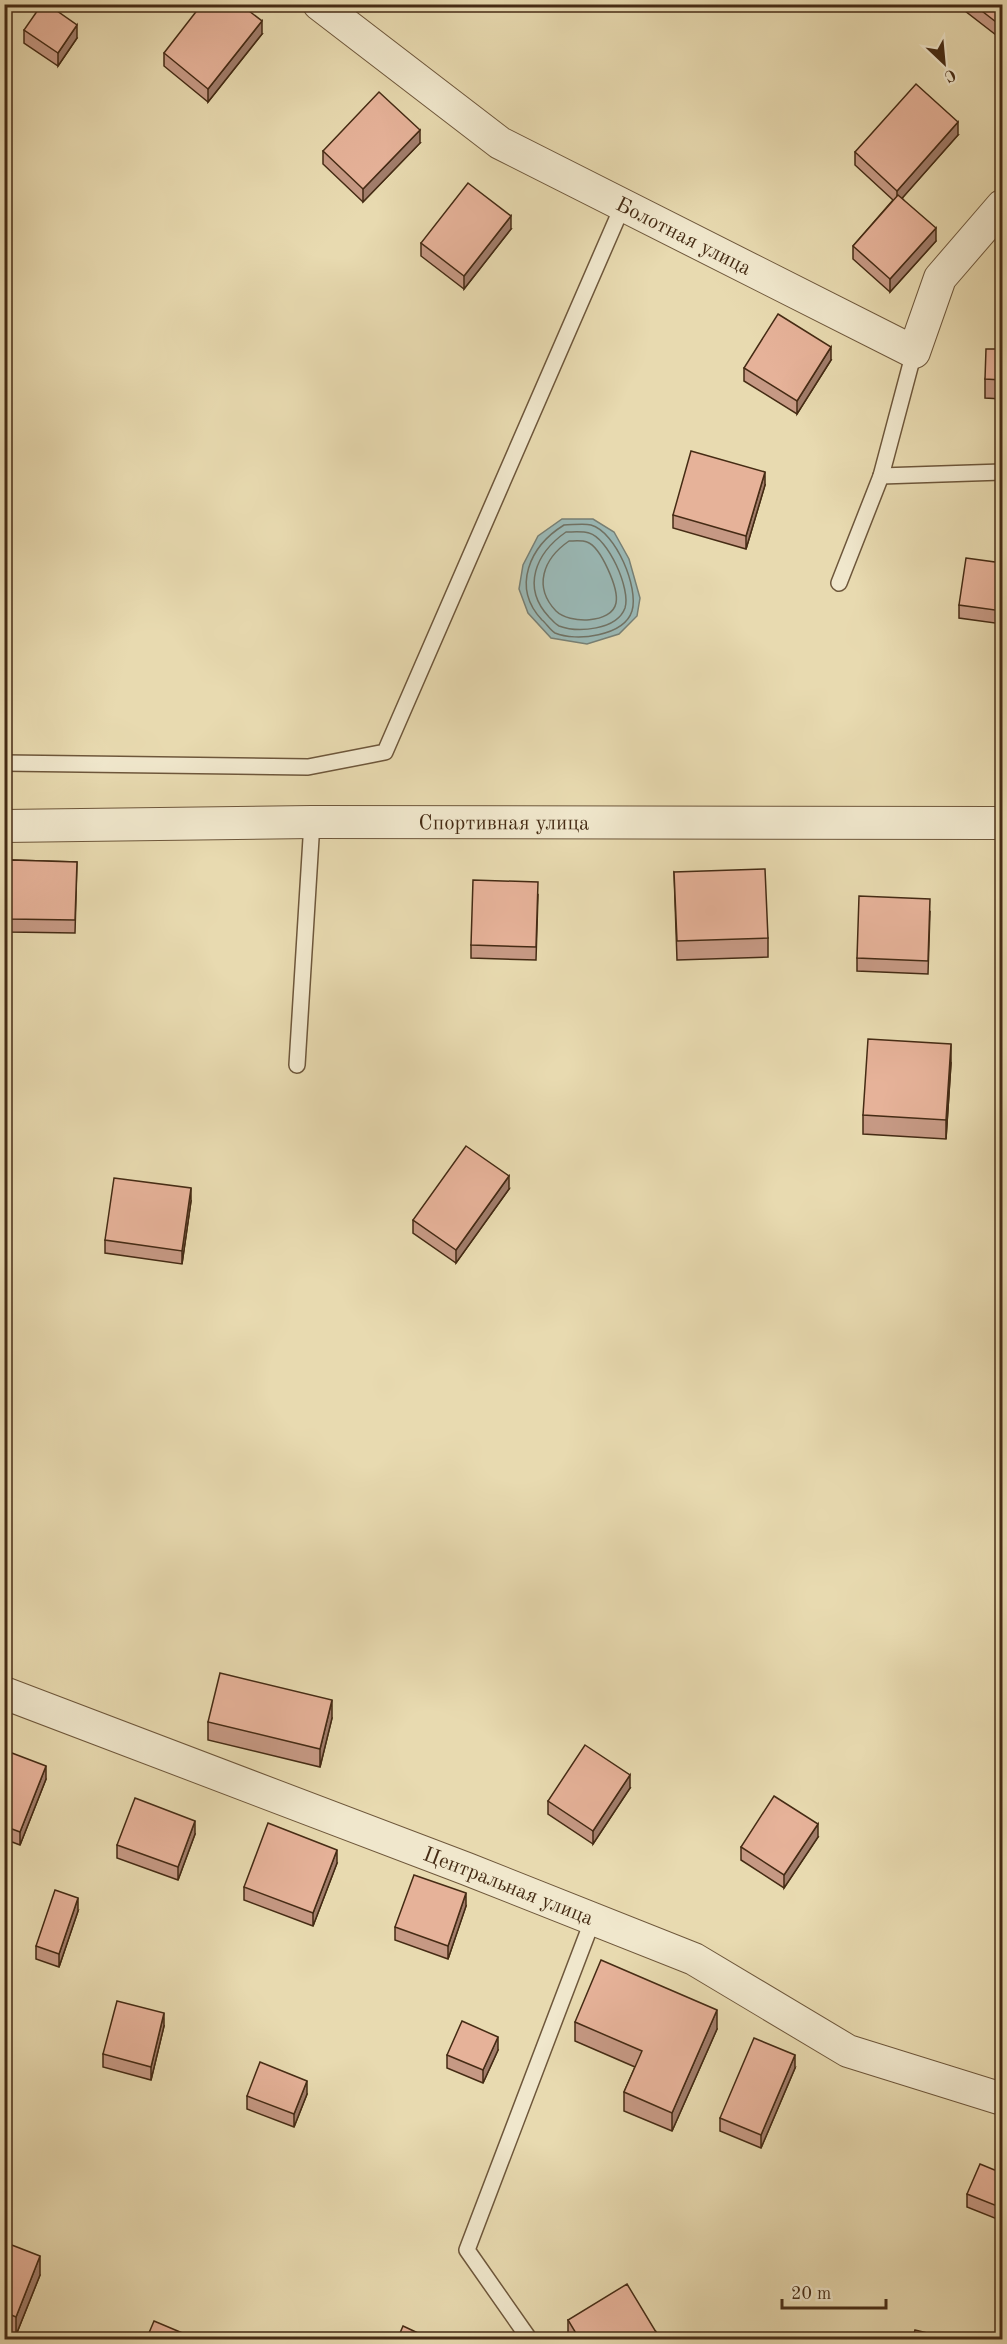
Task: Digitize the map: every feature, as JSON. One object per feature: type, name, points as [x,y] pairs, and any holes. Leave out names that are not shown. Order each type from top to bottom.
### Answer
[{"type":"street","name":"Болотная улица","points":[[319,4],[500,143],[914,352]]},
{"type":"street","points":[[914,352],[940,278],[1002,206]]},
{"type":"street","name":"Спортивная улица","points":[[4,826],[312,822],[1002,824]]},
{"type":"street","name":"Центральная улица","points":[[4,1693],[694,1959],[848,2051],[1002,2099]]},
{"type":"lane","points":[[4,762],[309,767],[385,752],[623,205]]},
{"type":"lane","points":[[839,583],[881,476],[914,352]]},
{"type":"lane","points":[[881,476],[1002,472]]},
{"type":"lane","points":[[297,1065],[312,822]]},
{"type":"lane","points":[[530,2340],[467,2250],[593,1919]]},
{"type":"water","points":[[562,519],[593,519],[614,532],[629,559],[640,598],[637,616],[619,634],[587,644],[551,638],[528,613],[519,589],[523,565],[538,536]]},
{"type":"building","points":[[42,4],[47,4],[77,25],[58,53],[24,30]]},
{"type":"building","points":[[202,4],[240,4],[262,21],[208,89],[164,53]]},
{"type":"building","points":[[973,4],[1002,4],[1002,13],[996,22]]},
{"type":"building","points":[[916,84],[958,122],[897,191],[855,152]]},
{"type":"building","points":[[379,92],[420,130],[363,189],[323,151]]},
{"type":"building","points":[[468,183],[511,216],[464,276],[421,243]]},
{"type":"building","points":[[898,195],[936,228],[890,279],[853,246]]},
{"type":"building","points":[[778,314],[831,347],[797,401],[744,368]]},
{"type":"building","points":[[999,326],[1002,326],[1002,380],[985,379],[986,349],[998,349]]},
{"type":"building","points":[[691,451],[765,472],[746,536],[673,515]]},
{"type":"building","points":[[966,558],[1002,563],[1002,611],[959,605]]},
{"type":"building","points":[[11,860],[77,862],[75,920],[9,919]]},
{"type":"building","points":[[998,863],[1002,863],[1002,915],[997,915]]},
{"type":"building","points":[[765,869],[768,938],[677,941],[674,872]]},
{"type":"building","points":[[473,880],[538,882],[536,947],[471,945]]},
{"type":"building","points":[[859,896],[930,899],[928,961],[857,958]]},
{"type":"building","points":[[868,1039],[951,1044],[946,1120],[863,1115]]},
{"type":"building","points":[[466,1146],[509,1176],[456,1250],[413,1220]]},
{"type":"building","points":[[114,1178],[191,1188],[182,1251],[105,1240]]},
{"type":"building","points":[[220,1673],[332,1700],[320,1749],[208,1722]]},
{"type":"building","points":[[585,1745],[630,1775],[593,1831],[548,1801]]},
{"type":"building","points":[[4,1750],[46,1766],[20,1832],[4,1826]]},
{"type":"building","points":[[774,1796],[818,1824],[784,1875],[741,1847]]},
{"type":"building","points":[[135,1798],[195,1821],[178,1867],[117,1845]]},
{"type":"building","points":[[268,1823],[337,1850],[313,1913],[244,1887]]},
{"type":"building","points":[[414,1875],[466,1893],[448,1946],[395,1927]]},
{"type":"building","points":[[55,1890],[78,1898],[59,1954],[36,1946]]},
{"type":"building","points":[[601,1960],[717,2010],[672,2113],[624,2092],[642,2051],[575,2022]]},
{"type":"building","points":[[117,2001],[164,2013],[151,2067],[103,2054]]},
{"type":"building","points":[[462,2021],[498,2037],[483,2070],[447,2055]]},
{"type":"building","points":[[754,2038],[795,2055],[761,2135],[720,2118]]},
{"type":"building","points":[[260,2062],[307,2081],[294,2114],[247,2096]]},
{"type":"building","points":[[980,2164],[1002,2173],[1002,2208],[967,2194]]},
{"type":"building","points":[[4,2242],[40,2256],[16,2317],[4,2312]]},
{"type":"building","points":[[627,2284],[656,2332],[644,2340],[580,2340],[568,2320]]},
{"type":"building","points":[[154,2321],[199,2340],[146,2340]]},
{"type":"building","points":[[403,2326],[433,2340],[397,2340]]},
{"type":"building","points":[[915,2330],[956,2340],[912,2340]]}]
